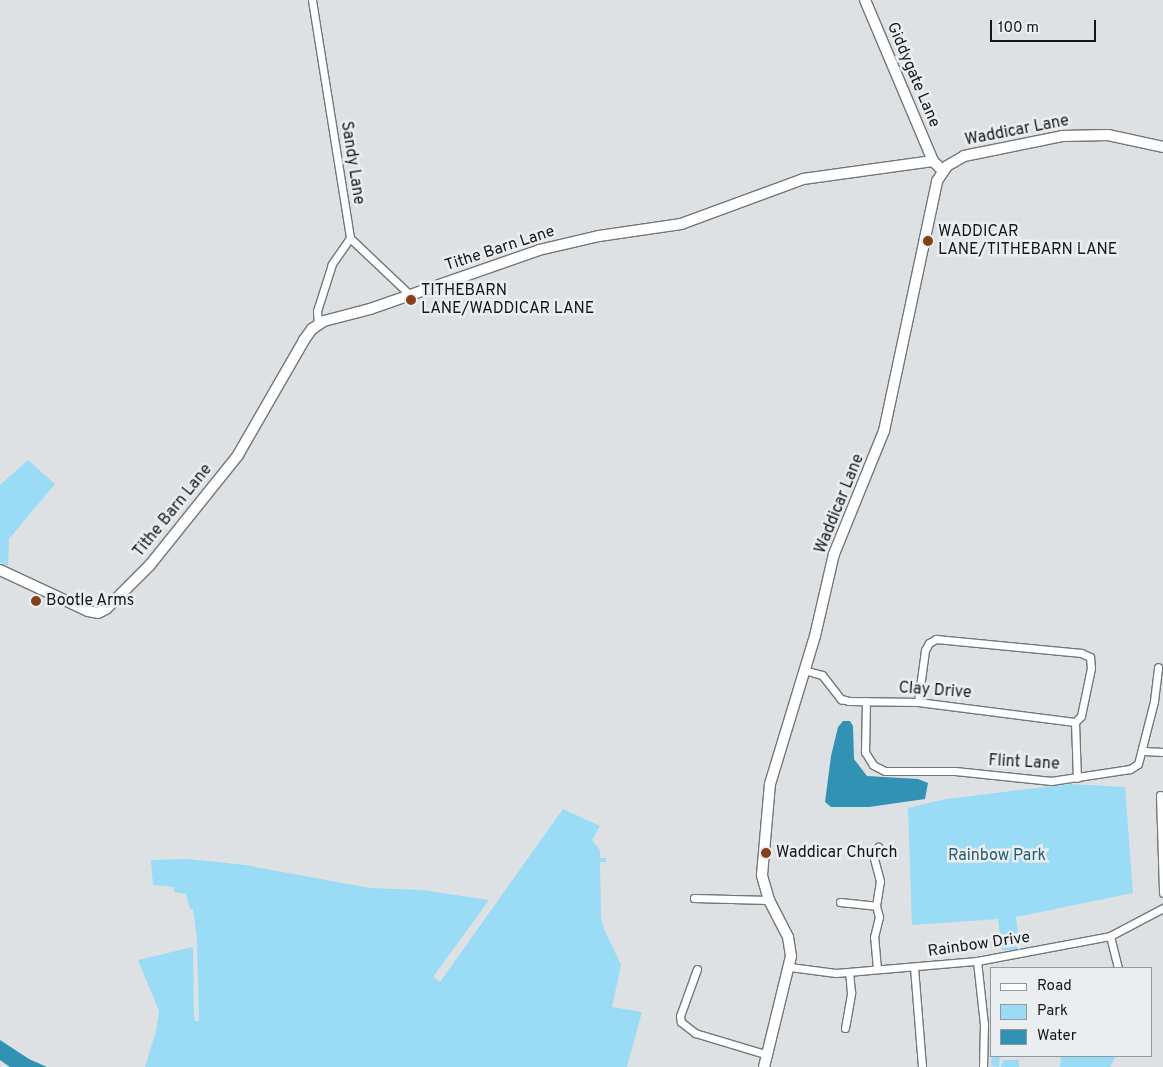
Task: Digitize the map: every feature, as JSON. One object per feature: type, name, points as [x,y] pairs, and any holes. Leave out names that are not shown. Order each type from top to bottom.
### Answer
[{"type":"street","name":"Sandy Lane","points":[[312,0],[350,238]]},
{"type":"street","name":"Giddygate Lane","points":[[865,0],[933,161]]},
{"type":"street","name":"Waddicar Lane","points":[[764,1067],[790,967],[788,937],[769,900],[762,862],[770,784],[804,670],[834,554],[884,431],[935,188],[943,171],[958,159],[980,151],[1062,136],[1108,135],[1163,147]]},
{"type":"street","points":[[933,161],[943,171]]},
{"type":"street","name":"Tithe Barn Lane","points":[[0,570],[31,582],[88,611],[98,613],[106,609],[150,565],[238,455],[280,380],[318,324],[410,295],[539,250],[599,236],[681,224],[803,179],[933,161]]},
{"type":"street","points":[[318,324],[317,311],[332,264],[350,238],[410,295]]},
{"type":"street","points":[[918,702],[926,650],[929,643],[936,639],[1081,653],[1090,657],[1091,668],[1081,716],[1075,722],[1077,778]]},
{"type":"street","name":"Flint Lane","points":[[866,701],[865,752],[873,766],[885,771],[955,771],[1050,781],[1077,778],[1130,769],[1138,764],[1144,750],[1158,667]]},
{"type":"street","name":"Clay Drive","points":[[804,670],[822,675],[841,699],[918,702],[1075,722]]},
{"type":"street","points":[[1144,750],[1163,752]]},
{"type":"street","points":[[1160,795],[1163,893]]},
{"type":"street","points":[[877,969],[874,937],[879,917],[876,906],[880,880],[873,854],[878,847]]},
{"type":"street","points":[[694,898],[769,900]]},
{"type":"street","points":[[840,902],[876,906]]},
{"type":"street","name":"Rainbow Drive","points":[[790,967],[820,973],[977,961],[1110,936],[1163,908]]},
{"type":"street","points":[[1110,936],[1118,967]]},
{"type":"street","points":[[977,961],[988,1024],[983,1067]]},
{"type":"street","points":[[914,967],[922,1067]]},
{"type":"street","points":[[697,969],[680,1016],[681,1022],[695,1033],[768,1055]]},
{"type":"street","points":[[845,1028],[851,993],[849,972]]},
{"type":"green space","points":[[28,460],[55,484],[9,539],[8,566],[0,563],[0,485]]},
{"type":"green space","name":"Rainbow Park","points":[[1070,784],[1125,787],[1133,893],[1016,917],[1020,950],[1002,950],[998,919],[912,925],[908,808],[946,799]]},
{"type":"green space","points":[[563,809],[600,826],[592,840],[600,850],[600,858],[606,858],[606,862],[600,862],[601,917],[604,929],[621,965],[612,1007],[642,1012],[627,1067],[145,1067],[156,1031],[159,1011],[138,960],[193,947],[194,1015],[195,1021],[199,1021],[197,939],[193,909],[190,909],[186,894],[174,892],[174,887],[153,885],[151,860],[188,859],[245,865],[370,888],[422,890],[489,900],[433,977],[440,982]]},
{"type":"green space","points":[[991,1057],[1000,1057],[999,1067],[991,1066]]},
{"type":"green space","points":[[1061,1057],[1115,1057],[1110,1067],[1060,1067]]},
{"type":"green space","points":[[1004,1060],[1019,1060],[1019,1067],[1001,1067]]},
{"type":"water","points":[[843,721],[850,721],[853,726],[854,759],[867,776],[918,779],[928,783],[925,799],[869,807],[831,807],[825,802],[831,756],[838,727]]},
{"type":"water","points":[[0,1040],[29,1059],[47,1067],[10,1067],[0,1060]]},
{"type":"place","name":"WADDICAR LANE/TITHEBARN LANE","points":[[928,241]]},
{"type":"place","name":"TITHEBARN LANE/WADDICAR LANE","points":[[411,300]]},
{"type":"place","name":"Bootle Arms","points":[[36,601]]},
{"type":"place","name":"Waddicar Church","points":[[766,853]]}]
